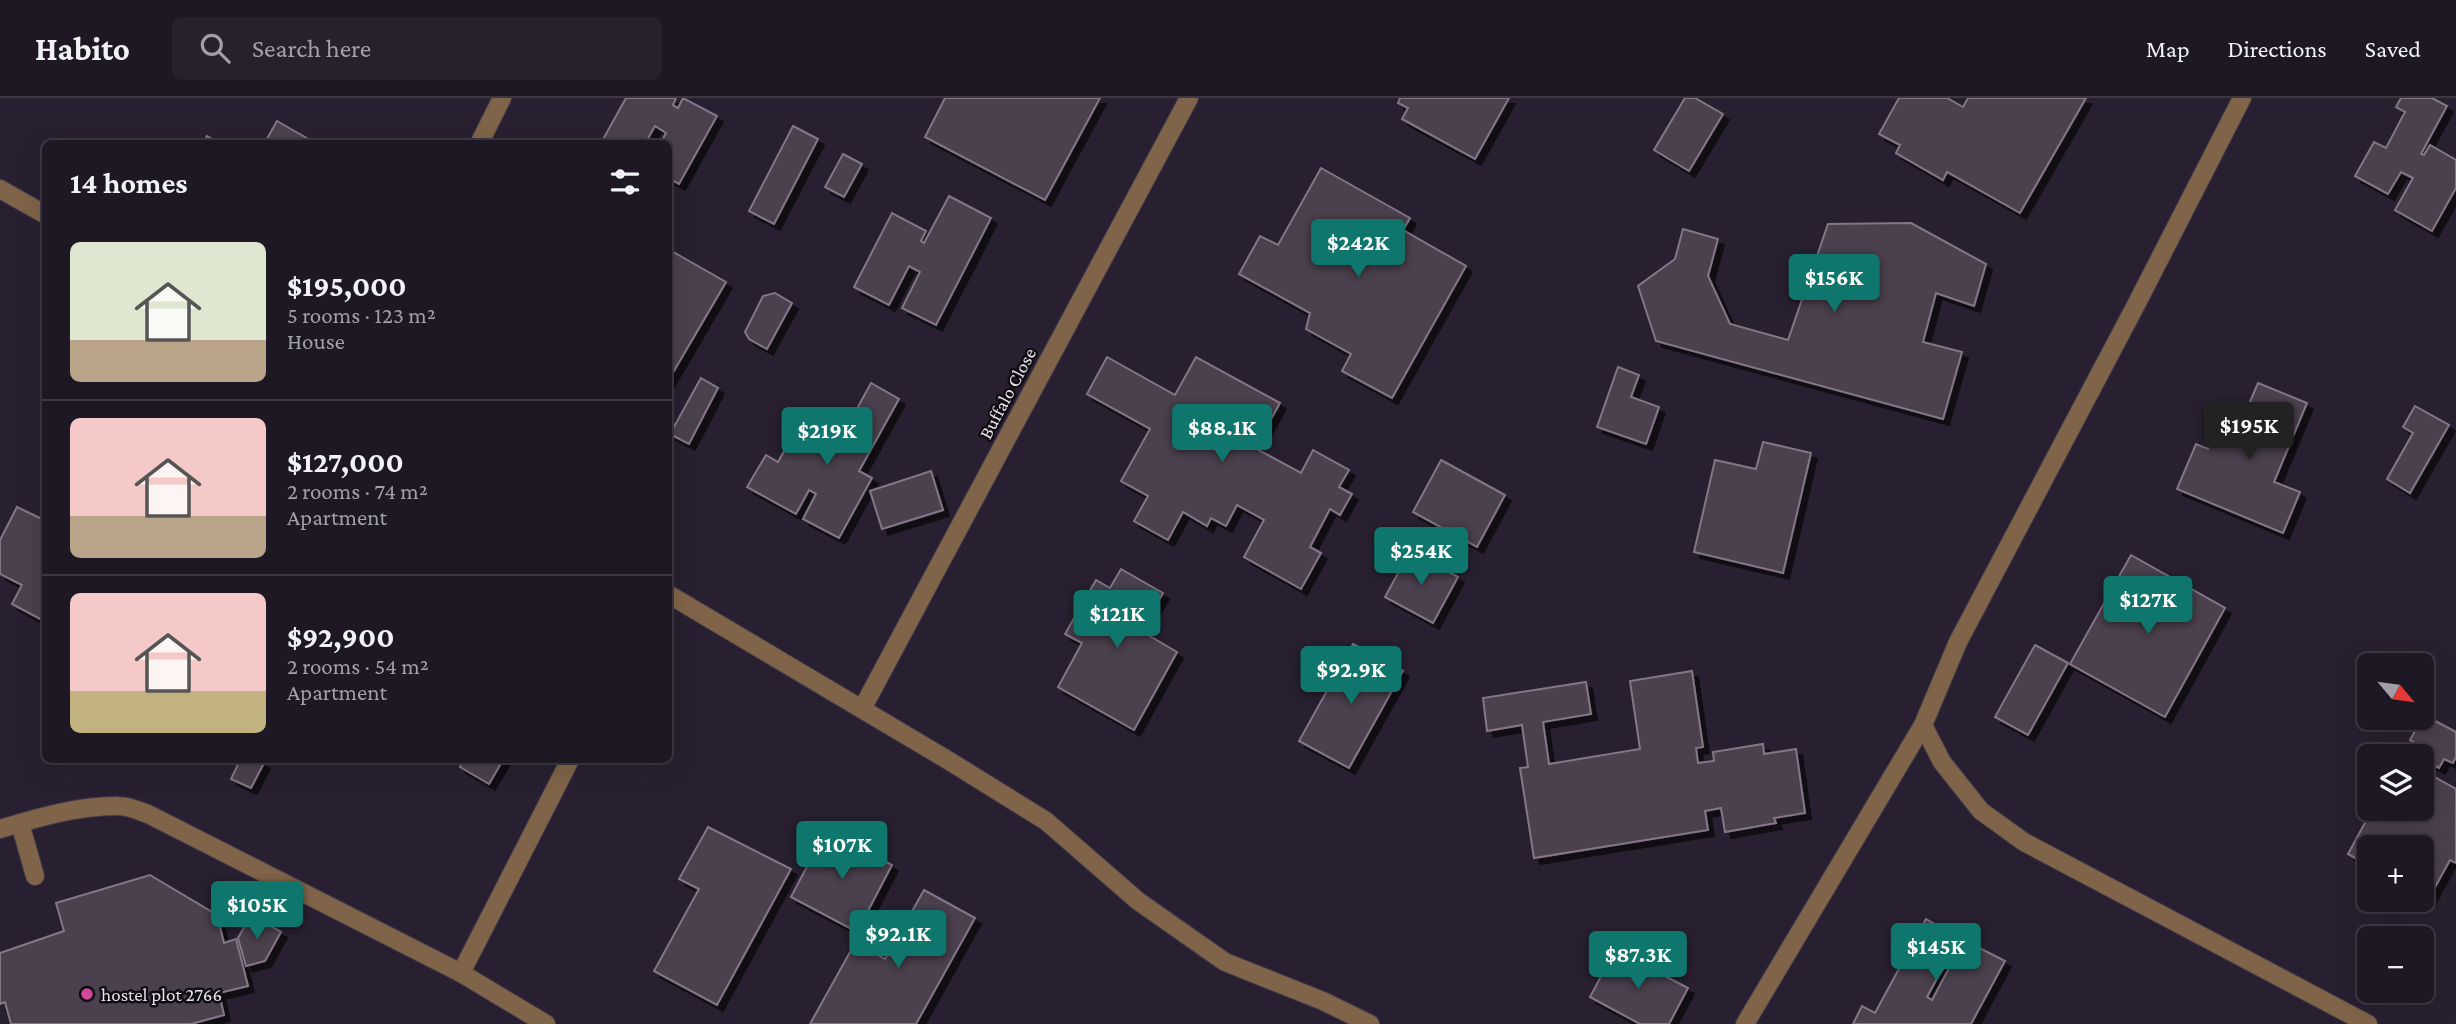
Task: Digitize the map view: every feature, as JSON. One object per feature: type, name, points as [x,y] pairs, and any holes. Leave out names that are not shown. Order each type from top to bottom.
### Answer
[{"type":"street","points":[[480,140],[502,98]]},
{"type":"street","name":"Buffalo Close","points":[[862,709],[1189,98]]},
{"type":"street","points":[[1745,1024],[1923,725],[1958,642],[2242,98]]},
{"type":"street","points":[[0,189],[42,213]]},
{"type":"street","points":[[672,596],[1046,821],[1138,901],[1225,962],[1323,1001],[1370,1024]]},
{"type":"street","points":[[1923,725],[1942,762],[1981,811],[2024,842],[2368,1024]]},
{"type":"street","points":[[461,973],[568,763]]},
{"type":"street","points":[[0,829],[68,812],[120,806],[150,814],[461,973],[547,1024]]},
{"type":"street","points":[[20,823],[35,876]]},
{"type":"building","points":[[626,98],[676,98],[673,105],[678,108],[683,98],[717,116],[679,184],[672,180],[672,140],[662,140],[666,133],[655,126],[647,140],[603,140]]},
{"type":"building","points":[[945,98],[1100,98],[1045,200],[925,137]]},
{"type":"building","points":[[1400,98],[1509,98],[1475,159],[1402,119],[1408,108],[1398,103]]},
{"type":"building","points":[[1685,98],[1695,98],[1723,114],[1689,171],[1654,150]]},
{"type":"building","points":[[1899,98],[1947,98],[1963,107],[1968,98],[2086,98],[2020,213],[1947,172],[1943,180],[1896,153],[1900,145],[1879,134]]},
{"type":"building","points":[[2401,98],[2432,98],[2447,106],[2421,154],[2424,155],[2430,145],[2456,160],[2456,188],[2432,231],[2395,210],[2413,178],[2401,172],[2388,194],[2355,176],[2374,142],[2386,148],[2405,112],[2396,107]]},
{"type":"building","points":[[277,121],[310,140],[266,140]]},
{"type":"building","points":[[793,126],[818,139],[774,224],[749,211]]},
{"type":"building","points":[[843,154],[862,164],[844,197],[825,187]]},
{"type":"building","points":[[1321,168],[1410,218],[1403,230],[1466,266],[1392,398],[1342,371],[1351,354],[1306,329],[1310,313],[1239,274],[1260,236],[1278,245]]},
{"type":"building","points":[[949,196],[991,218],[936,325],[902,308],[920,272],[909,266],[889,305],[854,287],[892,213],[926,231],[921,241],[924,243]]},
{"type":"building","points":[[1911,223],[1986,264],[1974,306],[1936,293],[1923,342],[1962,352],[1943,419],[1656,341],[1638,286],[1675,259],[1683,229],[1718,239],[1708,276],[1730,324],[1788,340],[1828,224]]},
{"type":"building","points":[[672,251],[726,282],[672,374]]},
{"type":"building","points":[[775,293],[792,303],[767,349],[749,339],[745,332],[763,296]]},
{"type":"building","points":[[1107,357],[1175,395],[1196,357],[1280,403],[1255,448],[1301,473],[1313,450],[1349,470],[1339,487],[1352,494],[1340,515],[1330,509],[1310,547],[1321,553],[1301,589],[1244,557],[1264,520],[1237,505],[1226,526],[1211,518],[1207,526],[1183,512],[1168,540],[1134,521],[1148,496],[1121,481],[1150,429],[1087,394]]},
{"type":"building","points":[[1618,367],[1639,375],[1631,397],[1659,407],[1646,444],[1597,427]]},
{"type":"building","points":[[701,378],[718,388],[689,444],[672,435],[672,430]]},
{"type":"building","points":[[871,383],[899,399],[859,471],[872,478],[839,538],[803,519],[816,494],[809,490],[796,514],[747,487],[766,455],[778,462],[796,429],[820,442],[827,429],[842,436]]},
{"type":"building","points":[[2258,383],[2307,403],[2274,482],[2300,492],[2283,533],[2177,489],[2196,444],[2208,449],[2218,425],[2237,432]]},
{"type":"building","points":[[2415,406],[2449,425],[2410,493],[2387,479],[2413,433],[2403,427]]},
{"type":"building","points":[[1763,442],[1811,453],[1783,573],[1694,552],[1715,460],[1756,469]]},
{"type":"building","points":[[1441,460],[1505,495],[1477,547],[1413,512]]},
{"type":"building","points":[[931,471],[943,510],[882,529],[870,491]]},
{"type":"building","points":[[17,507],[42,519],[42,620],[12,604],[22,585],[0,574],[0,540]]},
{"type":"building","points":[[1410,551],[1458,577],[1433,623],[1385,597]]},
{"type":"building","points":[[2131,555],[2225,608],[2165,717],[2070,664]]},
{"type":"building","points":[[1121,569],[1163,593],[1141,631],[1177,652],[1134,730],[1058,687],[1082,643],[1065,634],[1096,580],[1110,588]]},
{"type":"building","points":[[1353,644],[1403,671],[1349,768],[1299,741]]},
{"type":"building","points":[[2035,645],[2068,663],[2028,735],[1995,717]]},
{"type":"building","points":[[1692,671],[1703,747],[1696,748],[1698,763],[1714,761],[1713,752],[1763,744],[1764,754],[1796,749],[1805,813],[1774,818],[1776,823],[1725,832],[1721,808],[1705,811],[1708,830],[1534,858],[1520,768],[1528,767],[1522,725],[1487,731],[1483,698],[1586,682],[1591,714],[1543,722],[1549,764],[1640,749],[1630,681]]},
{"type":"building","points":[[2434,720],[2456,732],[2456,757],[2453,763],[2444,759],[2439,768],[2434,765],[2434,744],[2417,744],[2410,740],[2416,730],[2434,730]]},
{"type":"building","points":[[239,763],[264,763],[251,788],[231,779]]},
{"type":"building","points":[[462,763],[501,763],[489,784],[460,767]]},
{"type":"building","points":[[2434,777],[2456,789],[2456,863],[2450,860],[2434,889],[2434,835],[2358,835],[2366,821],[2434,821]]},
{"type":"building","points":[[708,827],[791,869],[717,1005],[654,971],[699,889],[679,879]]},
{"type":"building","points":[[826,830],[892,865],[857,932],[791,897]]},
{"type":"building","points":[[2357,837],[2357,859],[2348,854]]},
{"type":"building","points":[[150,875],[217,915],[224,943],[236,939],[248,986],[219,993],[224,1015],[191,1024],[11,1024],[5,1002],[0,1004],[0,953],[64,931],[56,903]]},
{"type":"building","points":[[924,890],[975,918],[916,1024],[810,1024],[855,943],[885,959]]},
{"type":"building","points":[[251,915],[281,932],[265,961],[246,966],[238,938]]},
{"type":"building","points":[[1926,919],[1959,938],[1927,997],[1932,1000],[1964,940],[2005,961],[1971,1024],[1853,1024],[1862,1006],[1875,1013]]},
{"type":"building","points":[[1615,950],[1688,988],[1669,1024],[1640,1024],[1590,997]]},
{"type":"place","name":"hostel plot 2766","points":[[87,994]]}]
